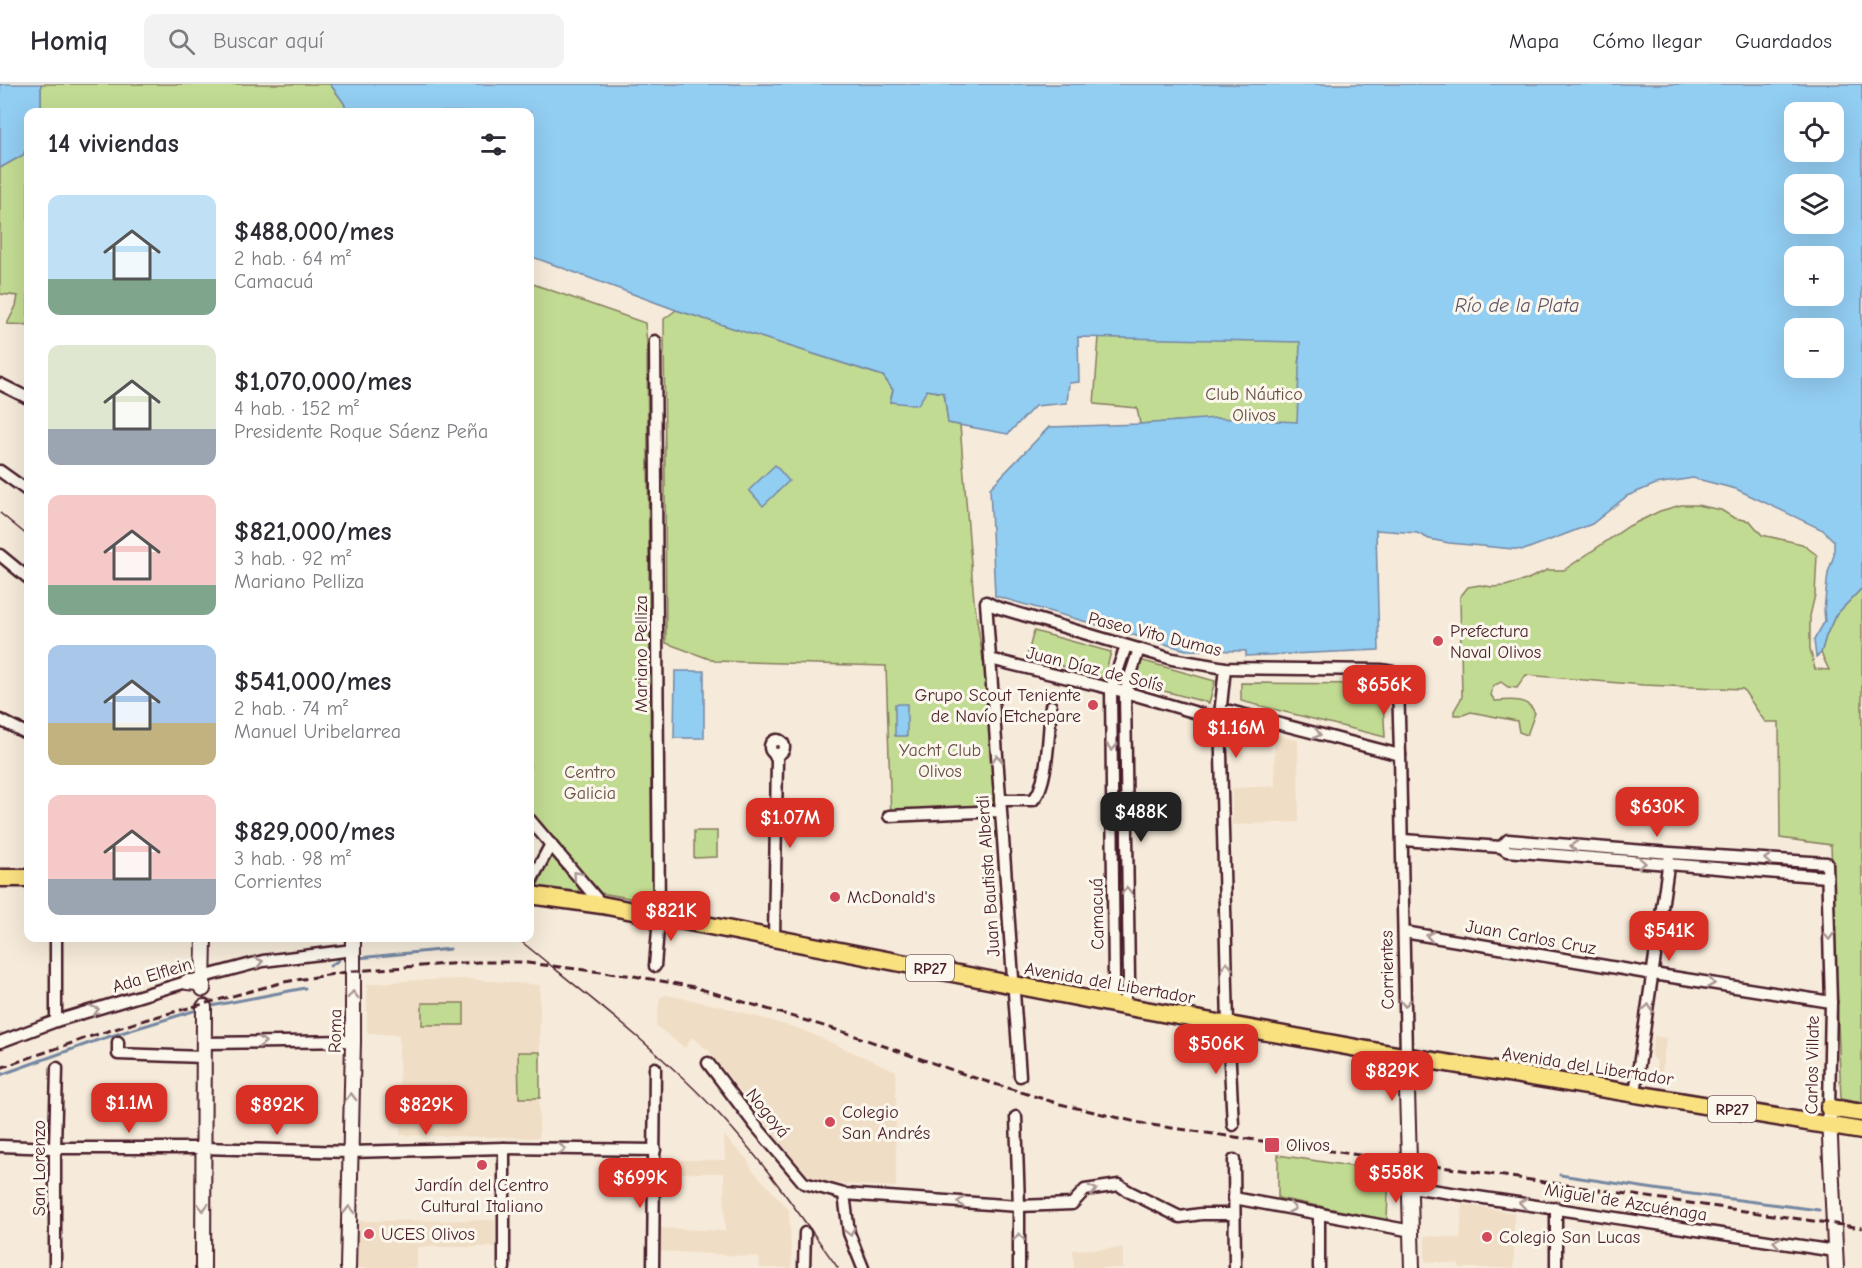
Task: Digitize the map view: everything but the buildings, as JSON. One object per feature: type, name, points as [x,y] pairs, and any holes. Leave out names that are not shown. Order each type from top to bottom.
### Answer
[{"type":"main road","points":[[0,878],[24,878]]},
{"type":"main road","name":"Avenida del Libertador","points":[[534,895],[602,905],[1012,985],[1228,1024],[1862,1131]]},
{"type":"main road","points":[[1829,1108],[1862,1113]]},
{"type":"street","name":"Mariano Pelliza","points":[[655,341],[659,917],[655,966]]},
{"type":"street","points":[[0,384],[24,396]]},
{"type":"street","points":[[0,471],[24,488]]},
{"type":"street","points":[[0,555],[24,575]]},
{"type":"street","name":"Paseo Vito Dumas","points":[[986,602],[996,607],[1172,659],[1225,668],[1393,672]]},
{"type":"street","name":"Juan Bautista Alberdi","points":[[986,602],[1020,1077]]},
{"type":"street","name":"Camacuá","points":[[1116,1004],[1111,689],[1126,646]]},
{"type":"street","name":"Camacuá","points":[[1116,1004],[1129,980],[1125,692],[1139,649]]},
{"type":"street","name":"Juan Díaz de Solís","points":[[990,659],[1125,692],[1211,717],[1230,711],[1400,755]]},
{"type":"street","points":[[1225,668],[1220,715],[1233,1125]]},
{"type":"street","name":"Corrientes","points":[[1393,672],[1398,683],[1412,1268]]},
{"type":"street","points":[[889,816],[1000,806],[1033,800],[1037,797],[1046,772],[1051,706]]},
{"type":"street","points":[[0,720],[24,732]]},
{"type":"street","points":[[774,938],[777,756]]},
{"type":"street","points":[[1112,779],[1126,780]]},
{"type":"street","points":[[534,825],[602,905]]},
{"type":"street","points":[[1403,840],[1501,847],[1507,851],[1827,877]]},
{"type":"street","points":[[1501,847],[1508,840],[1670,853],[1635,1093]]},
{"type":"street","points":[[534,876],[551,844]]},
{"type":"street","name":"Carlos Villate","points":[[1670,853],[1827,863],[1831,1002],[1829,1126],[1836,1268]]},
{"type":"street","points":[[1114,918],[1128,919]]},
{"type":"street","name":"Juan Carlos Cruz","points":[[1404,932],[1831,1002]]},
{"type":"street","points":[[56,942],[56,1021]]},
{"type":"street","points":[[187,982],[206,982],[204,942]]},
{"type":"street","name":"Ada Elflein","points":[[206,982],[263,961],[353,944]]},
{"type":"street","name":"Roma","points":[[348,1268],[353,944]]},
{"type":"street","name":"Ada Elflein","points":[[0,1042],[56,1021],[187,982]]},
{"type":"street","points":[[202,1268],[204,1007]]},
{"type":"street","points":[[204,1043],[353,1041]]},
{"type":"street","points":[[118,1042],[118,1054],[203,1057]]},
{"type":"street","name":"Nogoyá","points":[[708,1063],[804,1184],[844,1194]]},
{"type":"street","name":"San Lorenzo","points":[[55,1268],[54,1148],[57,1068]]},
{"type":"street","points":[[653,1268],[656,1068]]},
{"type":"street","points":[[1016,1117],[1020,1206],[1019,1268]]},
{"type":"street","points":[[0,1146],[350,1152],[504,1148],[655,1150]]},
{"type":"street","points":[[504,1148],[504,1268]]},
{"type":"street","points":[[1234,1160],[1235,1268]]},
{"type":"street","points":[[863,1268],[849,1233],[844,1194],[1020,1206],[1072,1204],[1085,1190],[1119,1185],[1180,1217],[1201,1214],[1234,1214]]},
{"type":"street","name":"Miguel de Azcuénaga","points":[[1411,1187],[1835,1251]]},
{"type":"street","points":[[1234,1198],[1412,1231]]},
{"type":"street","points":[[1556,1208],[1556,1268]]},
{"type":"street","points":[[1318,1268],[1319,1213]]},
{"type":"street","points":[[804,1268],[805,1233]]},
{"type":"shaded area","points":[[1274,734],[1298,741],[1299,822],[1232,825],[1232,788],[1275,786]]},
{"type":"shaded area","points":[[471,979],[540,985],[539,1138],[400,1135],[399,1035],[367,1033],[367,984]]},
{"type":"shaded area","name":"Colegio San Andrés","points":[[667,995],[720,1006],[800,1029],[896,1071],[896,1187],[823,1183],[805,1173],[708,1050],[692,1037],[685,1048],[656,1026],[660,997]]},
{"type":"shaded area","points":[[1654,1036],[1666,1038],[1662,1073],[1655,1072],[1657,1062],[1651,1056]]},
{"type":"shaded area","points":[[724,1136],[747,1159],[752,1169],[789,1210],[792,1268],[760,1268],[759,1257],[660,1251],[660,1228],[725,1231],[724,1173],[660,1173],[660,1160],[725,1160]]},
{"type":"shaded area","name":"Colegio San Lucas","points":[[1462,1204],[1514,1213],[1514,1268],[1460,1268],[1459,1264],[1425,1261],[1425,1236],[1460,1238]]},
{"type":"shaded area","points":[[495,1220],[495,1247],[417,1247],[417,1268],[353,1268],[353,1221]]},
{"type":"shaded area","points":[[1123,1248],[1123,1268],[1074,1268],[1073,1250]]},
{"type":"green space","points":[[41,84],[330,84],[346,108],[41,108]]},
{"type":"green space","points":[[24,153],[24,325],[7,324],[18,296],[0,294],[0,168]]},
{"type":"green space","name":"Centro Galicia","points":[[534,284],[645,323],[652,902],[601,893],[534,817]]},
{"type":"green space","name":"Yacht Club Olivos","points":[[676,310],[883,376],[893,390],[890,402],[927,390],[944,393],[948,423],[960,425],[974,601],[985,673],[995,814],[891,819],[886,666],[715,661],[666,643],[664,319]]},
{"type":"green space","name":"Club Náutico Olivos","points":[[1099,337],[1300,341],[1312,540],[1195,420],[1140,424],[1137,408],[1094,404]]},
{"type":"green space","points":[[1681,505],[1697,505],[1721,510],[1734,518],[1750,521],[1762,535],[1802,544],[1817,555],[1815,595],[1810,616],[1810,649],[1815,669],[1829,670],[1821,653],[1826,636],[1835,616],[1862,588],[1862,1103],[1841,1099],[1831,845],[1780,838],[1779,722],[1765,722],[1743,689],[1643,685],[1526,675],[1517,688],[1508,687],[1501,682],[1493,686],[1491,695],[1495,701],[1518,701],[1532,708],[1535,713],[1527,735],[1519,732],[1517,721],[1471,712],[1454,715],[1462,697],[1460,597],[1468,587],[1505,586],[1526,580],[1547,570],[1564,570],[1629,526],[1660,511]]},
{"type":"green space","points":[[1034,631],[1111,652],[1104,678],[1027,656]]},
{"type":"green space","points":[[1140,660],[1215,681],[1209,703],[1134,683]]},
{"type":"green space","points":[[1241,683],[1382,684],[1385,737],[1241,701]]},
{"type":"green space","points":[[1114,702],[1122,703],[1125,979],[1117,979]]},
{"type":"green space","points":[[694,831],[717,831],[717,857],[694,858]]},
{"type":"green space","points":[[549,858],[553,858],[578,886],[579,891],[571,894],[539,889],[538,885]]},
{"type":"green space","points":[[422,1003],[464,1003],[464,1025],[422,1025]]},
{"type":"green space","points":[[518,1052],[540,1052],[540,1098],[519,1098]]},
{"type":"green space","points":[[1278,1155],[1389,1172],[1387,1220],[1278,1198]]},
{"type":"water","points":[[0,84],[41,84],[41,108],[24,108],[23,155],[0,168]]},
{"type":"water","name":"Río de la Plata","points":[[330,84],[1862,84],[1862,588],[1835,616],[1821,653],[1816,657],[1814,640],[1825,621],[1828,573],[1834,555],[1834,541],[1823,530],[1736,489],[1693,478],[1656,484],[1627,496],[1592,524],[1524,550],[1449,543],[1429,539],[1417,533],[1376,530],[1379,650],[1246,656],[1246,651],[1186,650],[995,596],[990,488],[1049,427],[1140,424],[1216,418],[1297,422],[1300,342],[1078,337],[1079,382],[1069,383],[1067,403],[1035,406],[1008,434],[948,423],[944,393],[927,390],[918,405],[890,402],[893,390],[883,376],[676,310],[534,257],[534,108],[346,108]]},
{"type":"water","points":[[775,465],[789,481],[763,506],[749,490]]},
{"type":"water","points":[[675,671],[704,671],[704,738],[674,738]]},
{"type":"water","points":[[895,704],[907,704],[907,736],[895,736]]},
{"type":"waterway","points":[[358,958],[450,949]]},
{"type":"waterway","points":[[330,966],[339,960]]},
{"type":"waterway","points":[[206,1007],[305,988]]},
{"type":"waterway","points":[[0,1075],[98,1040],[200,1009]]},
{"type":"waterway","points":[[1560,1175],[1819,1210]]},
{"type":"tram line","points":[[0,513],[24,533]]},
{"type":"tram line","points":[[522,942],[646,1044],[719,1114],[766,1169],[838,1268]]},
{"type":"railway","points":[[0,1068],[148,1019],[284,982],[353,971],[478,962],[519,962],[634,976],[694,987],[847,1033],[975,1078],[1060,1104],[1145,1124],[1862,1228]]},
{"type":"place","name":"Prefectura Naval Olivos","points":[[1438,641]]},
{"type":"place","name":"Grupo Scout Teniente de Navío Etchepare","points":[[1093,705]]},
{"type":"place","name":"McDonald's","points":[[835,897]]},
{"type":"place","name":"Colegio San Andrés","points":[[830,1122]]},
{"type":"place","name":"Olivos","points":[[1272,1145]]},
{"type":"place","name":"Jardín del Centro Cultural Italiano","points":[[482,1165]]},
{"type":"place","name":"UCES Olivos","points":[[369,1234]]},
{"type":"place","name":"Colegio San Lucas","points":[[1487,1237]]}]
